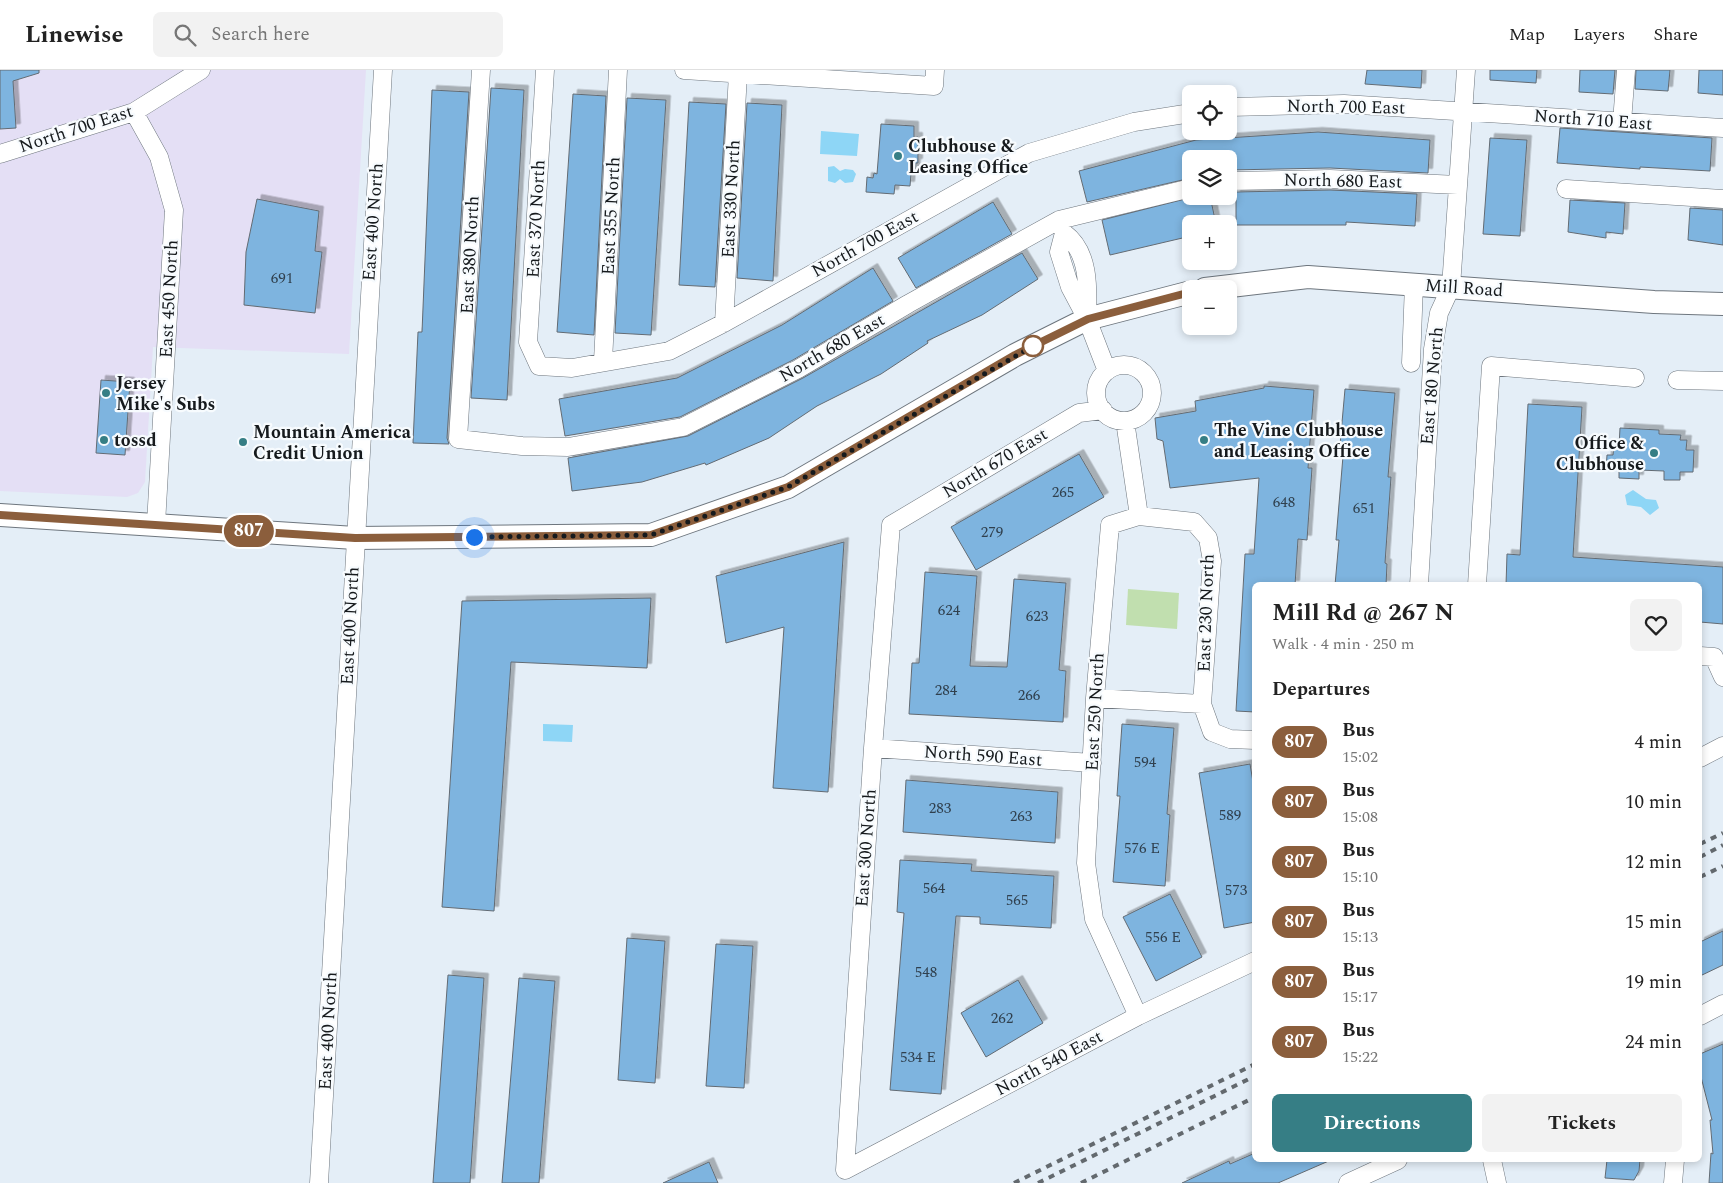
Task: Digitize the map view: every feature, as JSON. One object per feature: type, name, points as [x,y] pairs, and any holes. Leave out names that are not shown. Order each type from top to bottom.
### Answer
[{"type":"main road","name":"Mill Road","points":[[1237,285],[1308,277],[1654,302],[1723,304]]},
{"type":"main road","points":[[0,515],[355,538],[651,535],[788,487],[1015,355],[1088,319],[1182,294]]},
{"type":"street","name":"North 700 East","points":[[0,154],[134,112],[201,70]]},
{"type":"street","name":"East 400 North","points":[[319,1183],[383,70]]},
{"type":"street","name":"East 380 North","points":[[458,439],[481,70]]},
{"type":"street","name":"East 370 North","points":[[539,366],[528,342],[545,70]]},
{"type":"street","name":"East 355 North","points":[[603,361],[618,70]]},
{"type":"street","points":[[684,70],[738,74],[934,78]]},
{"type":"street","name":"East 180 North","points":[[1420,582],[1433,349],[1438,313],[1451,287],[1466,70]]},
{"type":"street","points":[[1622,122],[1626,70]]},
{"type":"street","name":"East 330 North","points":[[724,323],[738,74]]},
{"type":"street","name":"North 700 East","points":[[1237,107],[1344,104],[1463,110]]},
{"type":"street","name":"North 710 East","points":[[1463,110],[1723,128]]},
{"type":"street","name":"East 450 North","points":[[134,112],[159,157],[174,210],[156,524]]},
{"type":"street","name":"North 700 East","points":[[539,366],[572,368],[668,351],[724,323],[1029,153],[1134,122],[1182,114]]},
{"type":"street","name":"North 680 East","points":[[1237,181],[1330,179],[1458,185]]},
{"type":"street","points":[[1566,189],[1723,199]]},
{"type":"street","name":"North 680 East","points":[[458,439],[522,446],[568,447],[682,428],[798,369],[908,304],[1059,220],[1182,190]]},
{"type":"street","name":"East 180 North","points":[[1411,363],[1414,284]]},
{"type":"street","points":[[1088,319],[1107,371]]},
{"type":"street","points":[[1124,365],[1142,371],[1152,388],[1148,407],[1142,414],[1125,421],[1117,420],[1102,410],[1096,394],[1097,386],[1107,371],[1115,366],[1124,365]]},
{"type":"street","points":[[1477,582],[1491,366],[1636,378]]},
{"type":"street","points":[[1677,380],[1723,380]]},
{"type":"street","name":"North 670 East","points":[[891,525],[1079,414],[1102,410]]},
{"type":"street","points":[[1125,421],[1139,516]]},
{"type":"street","name":"East 250 North","points":[[1138,1016],[1094,919],[1086,863],[1095,698],[1110,524],[1139,516]]},
{"type":"street","name":"East 230 North","points":[[1139,516],[1194,522],[1208,538],[1212,561],[1202,704]]},
{"type":"street","name":"East 300 North","points":[[845,1170],[873,748],[891,525]]},
{"type":"street","points":[[1702,656],[1714,657],[1723,677]]},
{"type":"street","points":[[1095,698],[1202,704],[1212,732],[1230,739],[1252,740]]},
{"type":"street","points":[[1702,757],[1723,746]]},
{"type":"street","name":"North 590 East","points":[[873,748],[1092,764]]},
{"type":"street","name":"North 540 East","points":[[845,1170],[1138,1016],[1252,963]]},
{"type":"street","points":[[1702,1015],[1723,1004]]},
{"type":"street","points":[[1348,1183],[1394,1162]]},
{"type":"street","points":[[1492,1162],[1497,1183]]},
{"type":"street","points":[[1673,1183],[1675,1162]]},
{"type":"shaded area","points":[[0,70],[366,70],[349,354],[153,347],[145,482],[138,493],[127,497],[0,491]]},
{"type":"green space","points":[[1128,589],[1179,593],[1177,629],[1126,625]]},
{"type":"water","points":[[821,131],[859,134],[857,156],[820,154]]},
{"type":"water","points":[[834,166],[840,171],[845,169],[853,170],[856,174],[853,182],[845,183],[840,179],[835,183],[828,181],[828,167]]},
{"type":"water","points":[[1633,490],[1646,499],[1656,500],[1659,508],[1650,515],[1641,507],[1627,505],[1625,495]]},
{"type":"water","points":[[543,724],[573,725],[572,742],[543,741]]},
{"type":"building","points":[[0,70],[39,70],[39,73],[13,81],[16,128],[0,129]]},
{"type":"building","points":[[1367,70],[1422,70],[1421,88],[1365,84]]},
{"type":"building","points":[[1490,70],[1537,70],[1536,83],[1490,80]]},
{"type":"building","points":[[1580,70],[1615,70],[1613,94],[1579,92]]},
{"type":"building","points":[[1636,70],[1670,70],[1668,91],[1635,89]]},
{"type":"building","points":[[1699,70],[1723,70],[1723,95],[1698,93]]},
{"type":"building","points":[[491,88],[524,90],[507,400],[471,398]]},
{"type":"building","points":[[432,90],[469,92],[447,438],[449,444],[413,443],[418,332],[422,332]]},
{"type":"building","points":[[573,94],[606,96],[594,335],[557,332]]},
{"type":"building","points":[[627,98],[666,100],[651,335],[615,333]]},
{"type":"building","points":[[689,102],[726,104],[715,287],[679,285]]},
{"type":"building","points":[[747,103],[782,105],[773,281],[737,278]]},
{"type":"building","name":"Clubhouse & Leasing Office","points":[[881,124],[914,126],[914,137],[918,137],[918,163],[916,163],[915,174],[911,174],[910,186],[895,185],[894,194],[866,192],[867,177],[873,178],[874,173],[877,174]]},
{"type":"building","points":[[1560,128],[1712,138],[1710,171],[1640,167],[1640,169],[1557,163]]},
{"type":"building","points":[[1318,132],[1430,140],[1428,173],[1330,168],[1237,170],[1237,150],[1182,150],[1182,180],[1087,202],[1079,171],[1196,140],[1237,140],[1237,137]]},
{"type":"building","points":[[1490,138],[1527,140],[1520,236],[1483,234]]},
{"type":"building","points":[[1330,190],[1417,194],[1415,226],[1346,222],[1346,225],[1237,225],[1237,192]]},
{"type":"building","points":[[257,199],[319,211],[315,251],[322,252],[315,313],[244,305],[246,252]]},
{"type":"building","points":[[1182,200],[1182,205],[1212,205],[1214,215],[1182,215],[1182,238],[1110,255],[1102,220]]},
{"type":"building","points":[[1570,200],[1625,203],[1623,234],[1606,232],[1606,238],[1568,232]]},
{"type":"building","points":[[993,202],[1012,234],[916,288],[898,258]]},
{"type":"building","points":[[1690,208],[1723,210],[1723,245],[1688,240]]},
{"type":"building","points":[[1022,253],[1038,279],[982,315],[927,341],[928,343],[881,374],[817,406],[769,438],[706,465],[705,463],[642,482],[572,491],[568,458],[688,436],[803,378]]},
{"type":"building","points":[[873,268],[893,301],[793,360],[680,417],[565,436],[559,399],[677,378],[782,325]]},
{"type":"building","points":[[101,380],[130,382],[125,455],[96,453]]},
{"type":"building","points":[[1264,386],[1314,390],[1308,468],[1312,468],[1307,540],[1298,539],[1295,582],[1252,582],[1252,712],[1236,711],[1245,554],[1254,554],[1259,478],[1170,488],[1163,441],[1157,439],[1155,418],[1196,411],[1195,401],[1264,388]]},
{"type":"building","points":[[1345,389],[1395,393],[1388,477],[1391,477],[1385,563],[1387,564],[1386,582],[1335,582],[1339,540],[1336,540],[1343,456],[1339,456]]},
{"type":"building","points":[[1528,404],[1582,407],[1573,557],[1723,567],[1723,624],[1702,622],[1702,582],[1506,582],[1507,554],[1520,555]]},
{"type":"building","name":"Office & Clubhouse","points":[[1620,428],[1659,430],[1659,434],[1681,435],[1680,440],[1687,440],[1686,450],[1694,450],[1693,472],[1680,472],[1680,480],[1664,480],[1664,471],[1639,470],[1639,479],[1619,478],[1619,469],[1606,469],[1607,455],[1613,455],[1614,446],[1619,446]]},
{"type":"building","points":[[1079,454],[1104,497],[976,570],[951,527]]},
{"type":"building","points":[[844,542],[828,792],[773,788],[784,627],[726,643],[716,576]]},
{"type":"building","points":[[925,572],[977,576],[970,666],[1007,667],[1014,579],[1066,583],[1059,670],[1066,671],[1063,722],[909,714],[912,663],[919,663]]},
{"type":"building","points":[[651,598],[647,668],[511,662],[494,911],[442,907],[462,601]]},
{"type":"building","points":[[1122,724],[1174,728],[1167,814],[1170,815],[1165,886],[1113,882],[1120,796],[1117,796]]},
{"type":"building","points":[[1250,764],[1252,776],[1252,923],[1224,928],[1199,773]]},
{"type":"building","points":[[906,780],[1058,792],[1055,843],[903,832]]},
{"type":"building","points":[[900,860],[972,864],[971,871],[1054,876],[1051,928],[980,924],[980,917],[956,916],[941,1094],[890,1090],[904,913],[897,912]]},
{"type":"building","points":[[1170,894],[1202,957],[1156,981],[1123,917]]},
{"type":"building","points":[[1723,931],[1723,965],[1702,975],[1702,941]]},
{"type":"building","points":[[627,938],[665,941],[655,1083],[618,1080]]},
{"type":"building","points":[[716,944],[753,946],[744,1088],[706,1086]]},
{"type":"building","points":[[448,975],[484,978],[470,1183],[433,1183]]},
{"type":"building","points":[[519,978],[555,981],[539,1183],[502,1183]]},
{"type":"building","points":[[1018,980],[1043,1023],[986,1057],[961,1013]]},
{"type":"building","points":[[1723,1044],[1723,1183],[1709,1183],[1711,1153],[1713,1154],[1710,1120],[1712,1120],[1702,1081],[1702,1053]]},
{"type":"building","points":[[1252,1154],[1252,1162],[1326,1162],[1278,1183],[1182,1183],[1229,1161],[1230,1164]]},
{"type":"building","points":[[709,1162],[718,1183],[663,1183]]},
{"type":"building","points":[[1607,1162],[1640,1162],[1639,1171],[1634,1180],[1605,1178]]},
{"type":"railway","points":[[1702,843],[1723,833]]},
{"type":"railway","points":[[1702,856],[1723,845]]},
{"type":"railway","points":[[1702,876],[1723,866]]},
{"type":"railway","points":[[1014,1183],[1252,1065]]},
{"type":"railway","points":[[1038,1183],[1252,1077]]},
{"type":"railway","points":[[1081,1183],[1252,1098]]},
{"type":"bus line","name":"807","points":[[0,515],[355,538],[651,535],[788,487],[1015,355],[1088,319],[1182,294]]},
{"type":"place","name":"Clubhouse & Leasing Office","points":[[898,156]]},
{"type":"place","name":"Jersey Mike's Subs","points":[[106,393]]},
{"type":"place","name":"tossd","points":[[104,440]]},
{"type":"place","name":"The Vine Clubhouse and Leasing Office","points":[[1204,440]]},
{"type":"place","name":"Mountain America Credit Union","points":[[243,442]]},
{"type":"place","name":"Office & Clubhouse","points":[[1654,453]]},
{"type":"route","points":[[474,537],[651,535],[788,487],[1033,346]]}]
